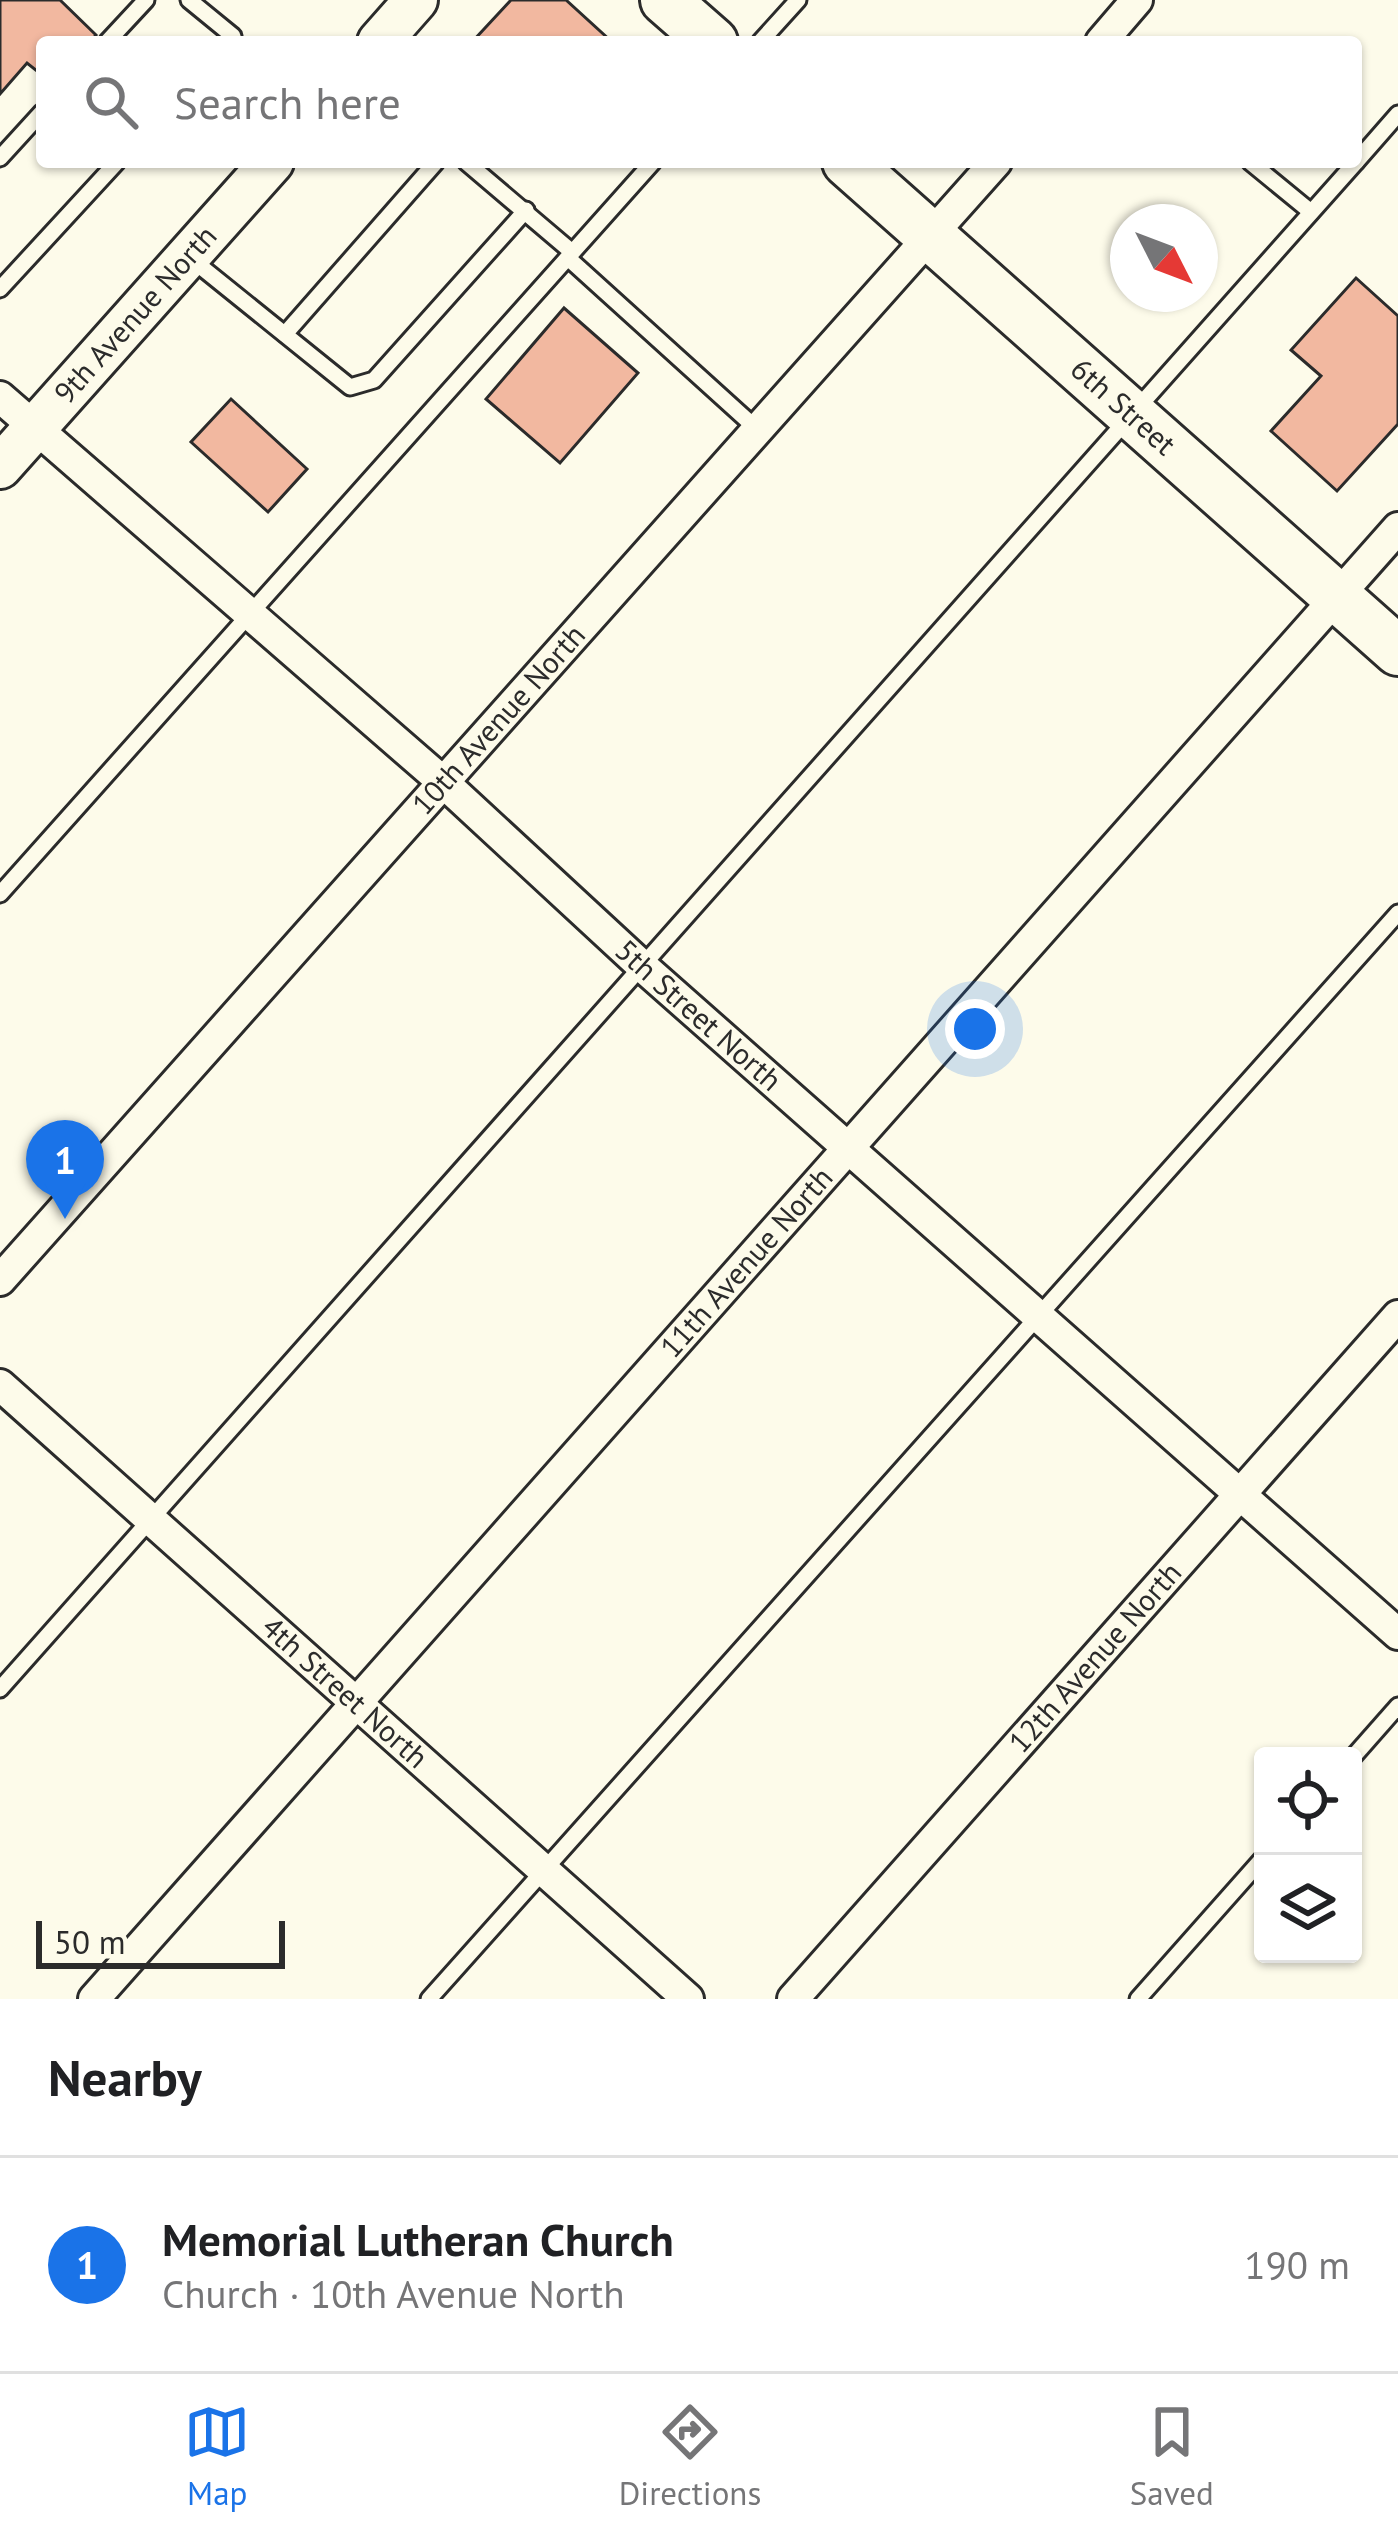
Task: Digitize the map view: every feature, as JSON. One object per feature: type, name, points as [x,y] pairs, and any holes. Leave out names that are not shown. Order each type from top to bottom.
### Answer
[{"type":"main road","points":[[665,0],[705,36]]},
{"type":"main road","name":"6th Street","points":[[855,168],[1398,651]]},
{"type":"street","points":[[384,36],[416,0]]},
{"type":"street","points":[[1107,36],[1132,2]]},
{"type":"street","name":"9th Avenue North","points":[[0,467],[267,168]]},
{"type":"street","name":"10th Avenue North","points":[[0,1280],[991,168]]},
{"type":"street","name":"5th Street North","points":[[0,398],[443,782],[642,966],[1398,1634]]},
{"type":"street","name":"11th Avenue North","points":[[94,1999],[1398,528]]},
{"type":"street","name":"12th Avenue North","points":[[793,1999],[1398,1316]]},
{"type":"street","name":"4th Street North","points":[[0,1385],[688,1999]]},
{"type":"lane","points":[[113,36],[146,0]]},
{"type":"lane","points":[[189,0],[230,36]]},
{"type":"lane","points":[[765,36],[798,0]]},
{"type":"lane","points":[[1362,155],[1398,114]]},
{"type":"lane","points":[[0,158],[36,119]]},
{"type":"lane","points":[[0,289],[111,168]]},
{"type":"lane","points":[[285,334],[431,168]]},
{"type":"lane","points":[[474,168],[526,209],[758,430]]},
{"type":"lane","points":[[0,894],[648,168]]},
{"type":"lane","points":[[1257,168],[1311,212]]},
{"type":"lane","points":[[0,1690],[1351,168]]},
{"type":"lane","points":[[188,256],[350,387],[374,380],[526,209]]},
{"type":"lane","points":[[429,1999],[1398,913]]},
{"type":"lane","points":[[1362,1747],[1398,1706]]},
{"type":"lane","points":[[1138,1999],[1254,1868]]},
{"type":"building","points":[[0,0],[60,0],[96,35],[36,36],[36,70],[27,63],[0,94]]},
{"type":"building","points":[[511,0],[566,0],[605,36],[478,36]]},
{"type":"building","points":[[1356,278],[1398,316],[1398,424],[1337,491],[1271,431],[1321,376],[1291,350]]},
{"type":"building","points":[[564,308],[638,373],[560,463],[486,399]]},
{"type":"building","points":[[231,399],[307,469],[268,512],[191,442]]},
{"type":"place","name":"Memorial Lutheran Church","points":[[65,1219]]}]
